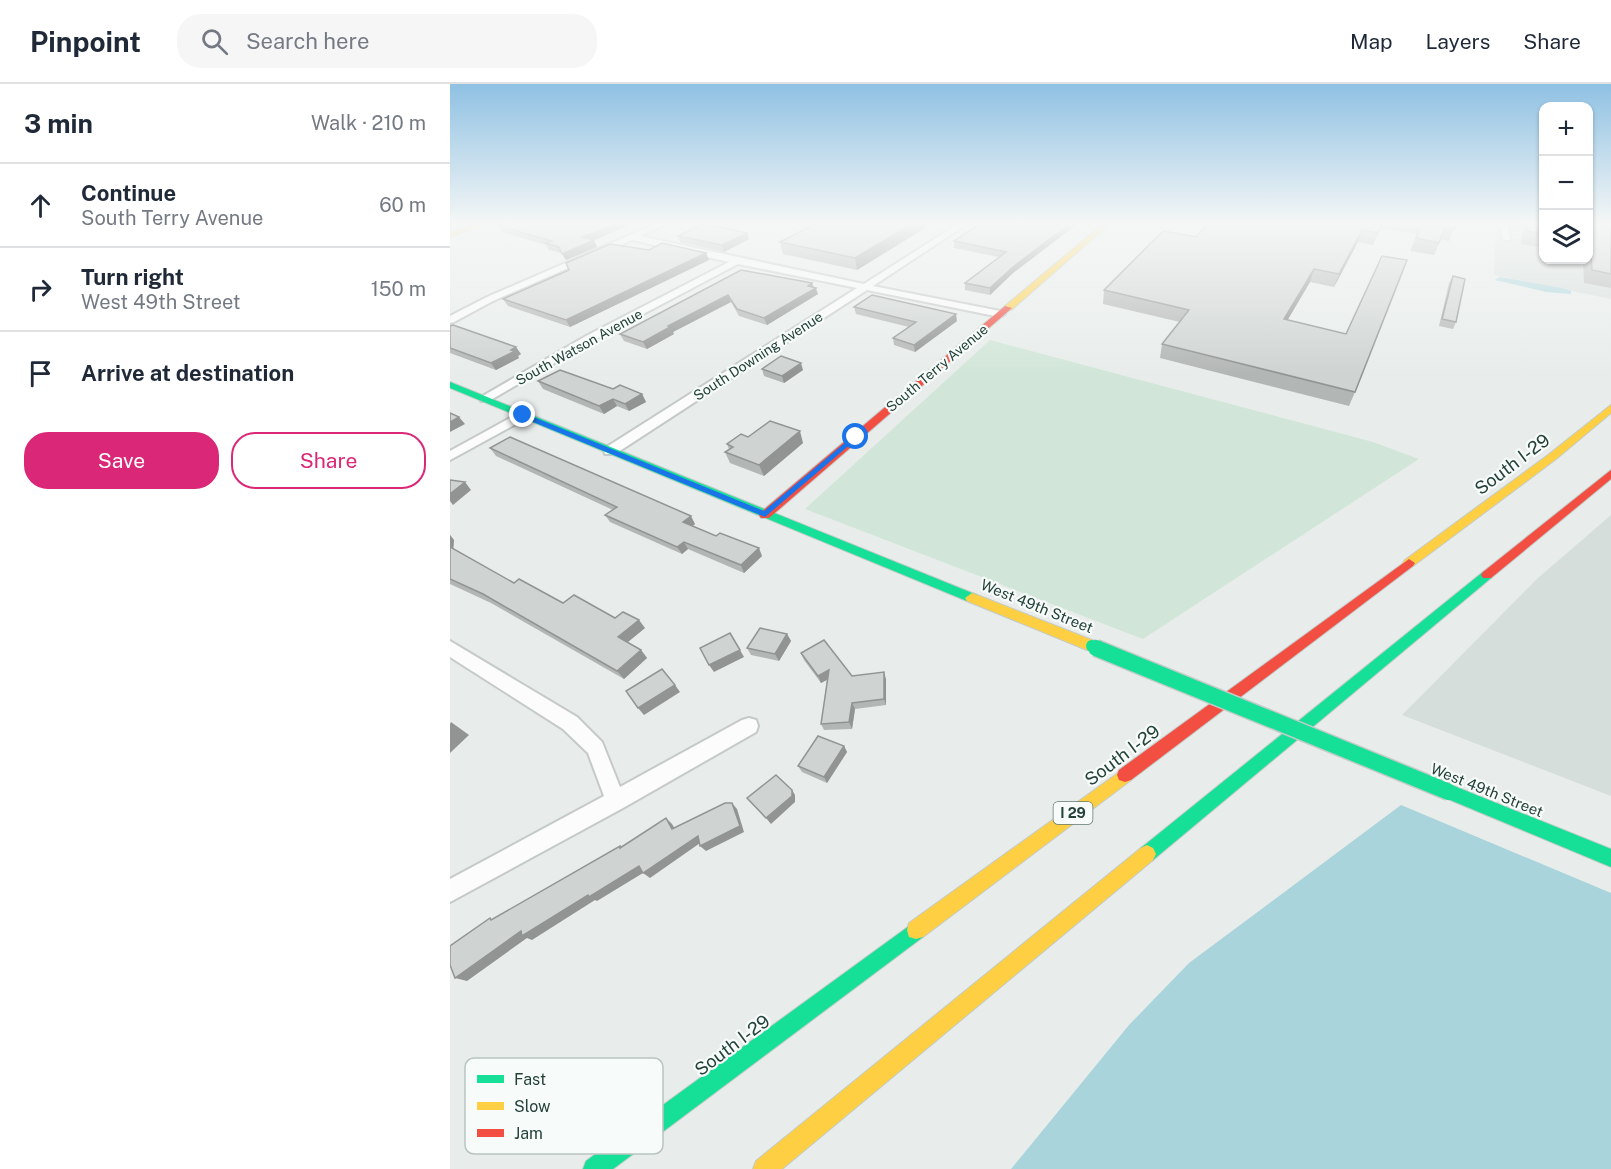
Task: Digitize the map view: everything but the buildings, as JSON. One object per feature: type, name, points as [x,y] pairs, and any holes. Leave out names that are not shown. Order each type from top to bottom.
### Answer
[{"type":"main road","name":"South Terry Avenue","points":[[765,515],[1049,273]]},
{"type":"main road","name":"West 49th Street","points":[[450,385],[1611,858]]},
{"type":"main road","name":"South I-29","points":[[663,1118],[1552,458],[1611,408]]},
{"type":"main road","points":[[764,1169],[1611,473]]},
{"type":"main road","name":"South I-29","points":[[594,1169],[614,1154]]},
{"type":"street","points":[[450,320],[490,299],[550,273]]},
{"type":"street","name":"South Watson Avenue","points":[[485,399],[590,338],[715,273]]},
{"type":"street","points":[[797,273],[1000,314]]},
{"type":"street","name":"South Downing Avenue","points":[[610,451],[888,273]]},
{"type":"street","points":[[450,456],[523,415]]},
{"type":"street","points":[[450,648],[570,723],[595,748],[616,801]]},
{"type":"street","points":[[450,891],[749,726]]},
{"type":"shaded area","points":[[1494,273],[1611,273],[1611,299],[1494,275]]},
{"type":"shaded area","points":[[1611,515],[1611,796],[1402,715],[1538,578]]},
{"type":"green space","points":[[990,340],[1373,442],[1419,459],[1143,639],[805,509]]},
{"type":"water","points":[[1500,277],[1562,288],[1571,291],[1571,294],[1546,292],[1495,280]]},
{"type":"water","points":[[1401,805],[1611,893],[1611,1169],[1011,1169],[1129,1025],[1189,963]]},
{"type":"traffic: fast","points":[[450,385],[972,598]]},
{"type":"traffic: fast","points":[[1147,854],[1487,575]]},
{"type":"traffic: fast","points":[[1092,646],[1449,792]]},
{"type":"traffic: fast","points":[[1449,792],[1611,858]]},
{"type":"traffic: fast","points":[[663,1118],[916,930]]},
{"type":"traffic: fast","points":[[594,1169],[614,1154]]},
{"type":"traffic: slow","points":[[1008,308],[1050,273]]},
{"type":"traffic: slow","points":[[1409,563],[1552,457],[1611,408]]},
{"type":"traffic: slow","points":[[972,598],[1092,646]]},
{"type":"traffic: slow","points":[[916,930],[1125,775]]},
{"type":"traffic: slow","points":[[764,1169],[1147,854]]},
{"type":"traffic: jam","points":[[765,515],[1008,308]]},
{"type":"traffic: jam","points":[[1487,575],[1611,473]]},
{"type":"traffic: jam","points":[[1125,775],[1409,563]]},
{"type":"route","points":[[523,415],[765,515],[856,437]]}]
